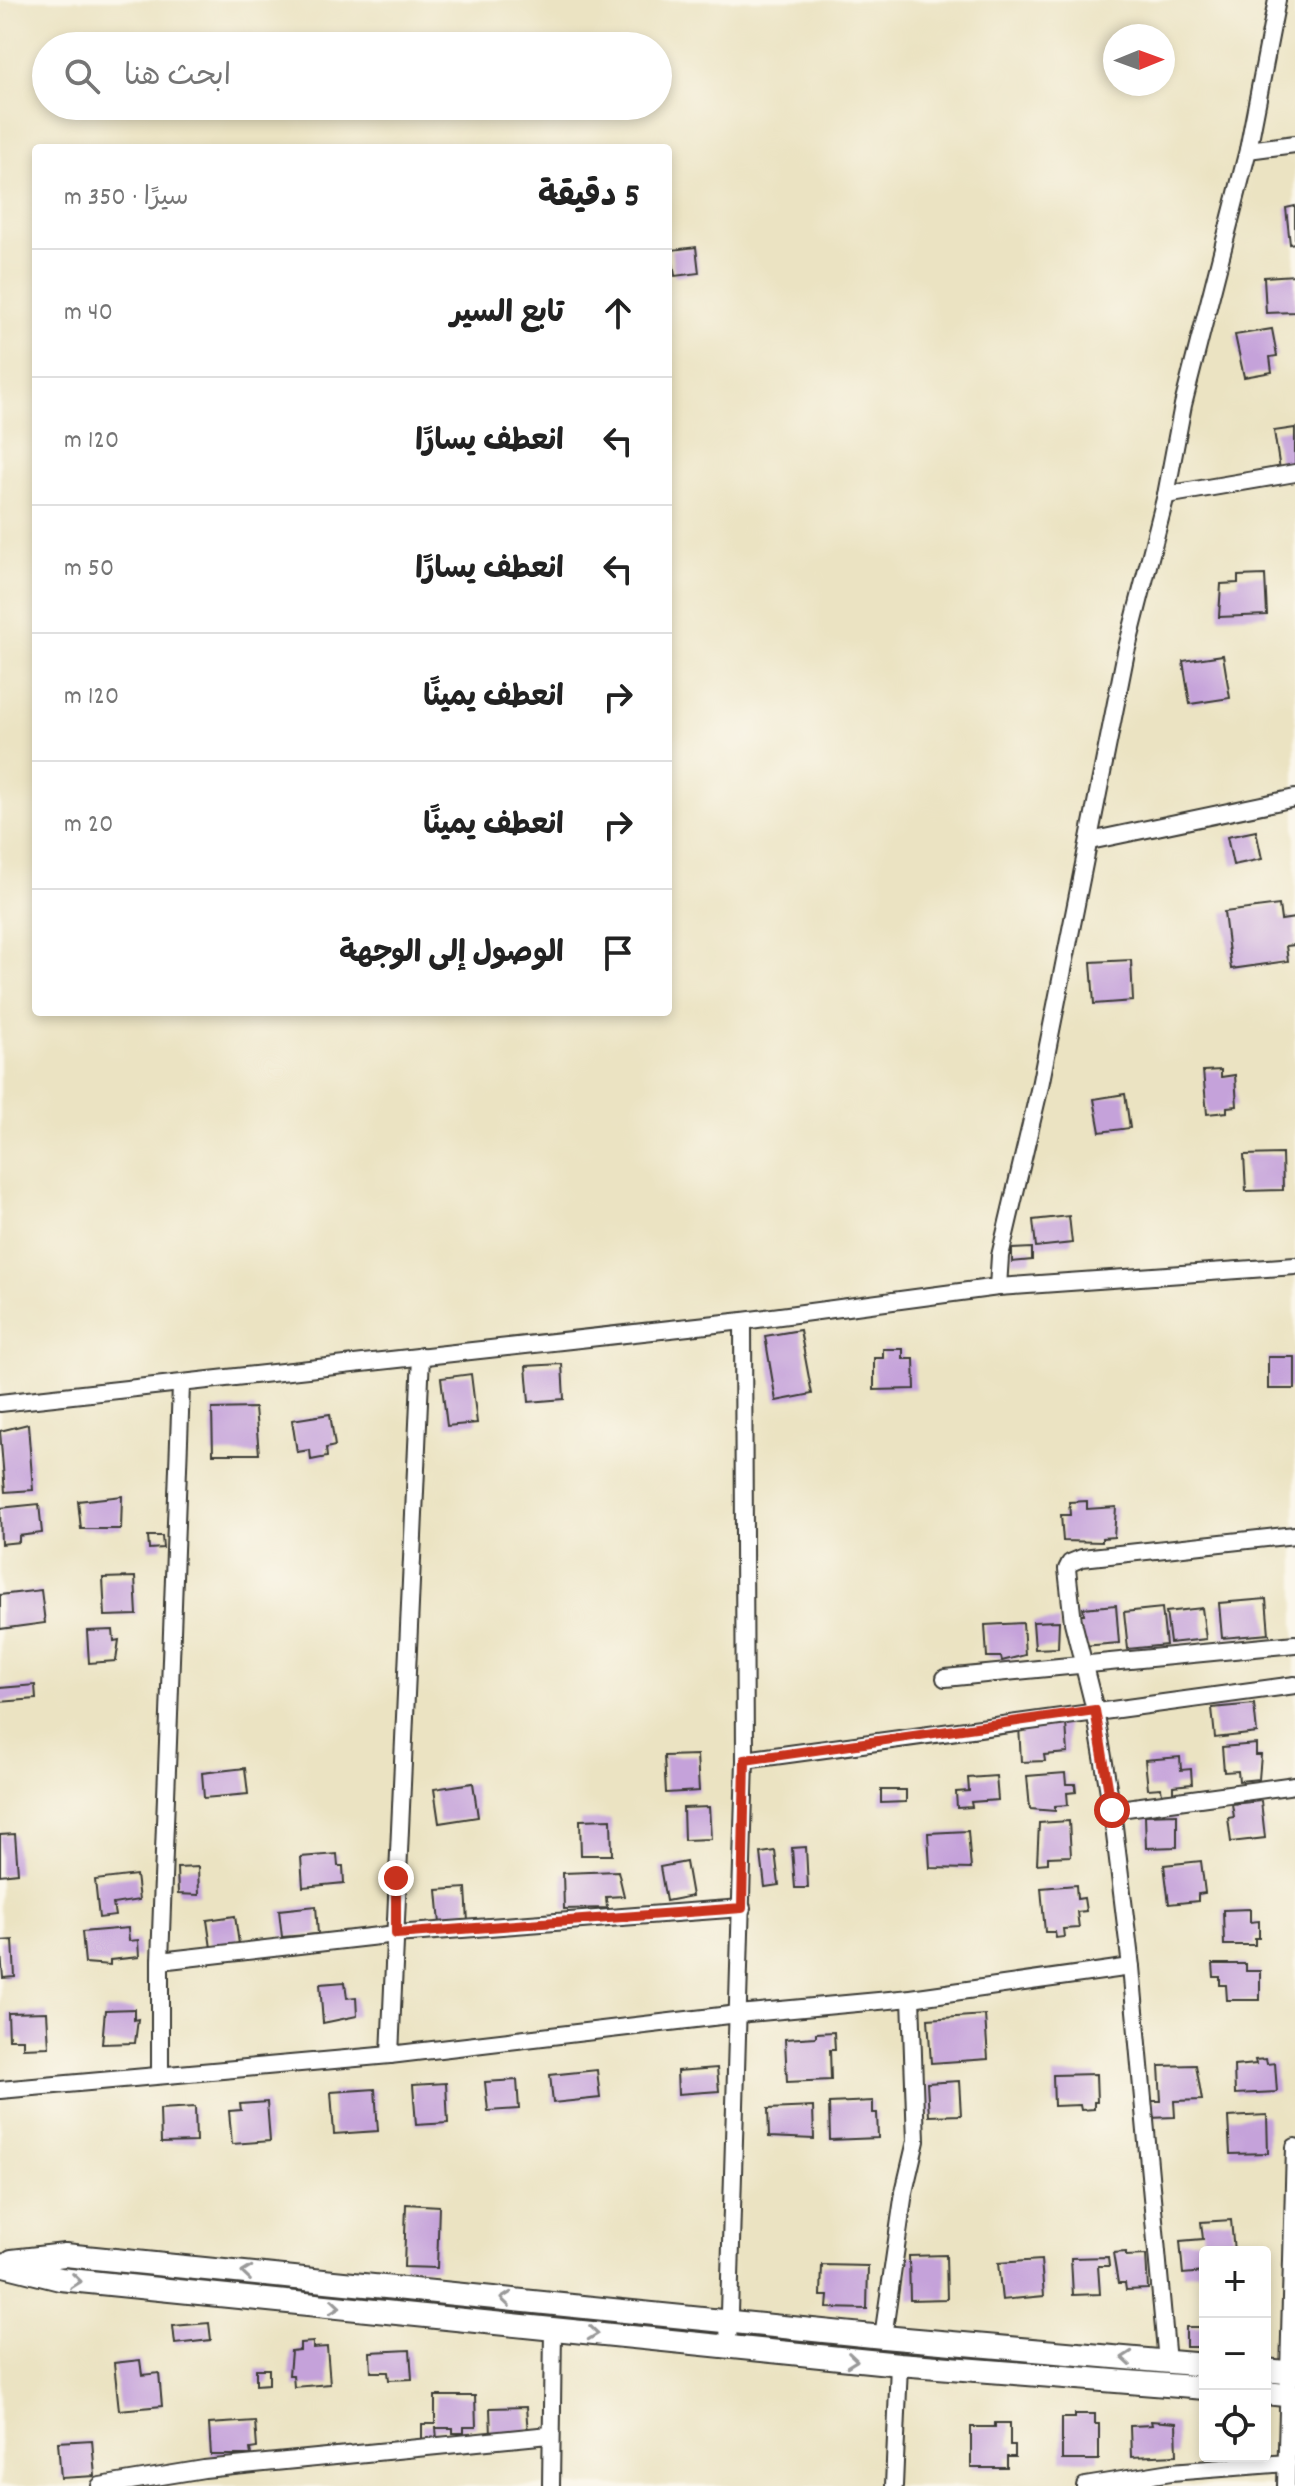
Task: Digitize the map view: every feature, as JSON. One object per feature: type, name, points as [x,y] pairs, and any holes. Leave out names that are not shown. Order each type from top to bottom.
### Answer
[{"type":"main road","points":[[0,2263],[65,2255],[883,2337],[1199,2365]]},
{"type":"main road","points":[[0,2263],[60,2279],[899,2364],[1199,2388]]},
{"type":"main road","points":[[1271,2373],[1292,2384]]},
{"type":"main road","points":[[1271,2391],[1292,2384]]},
{"type":"street","points":[[998,1287],[1000,1256],[1040,1086],[1126,652],[1166,495],[1183,405],[1248,150],[1277,0]]},
{"type":"street","points":[[1248,150],[1295,144]]},
{"type":"street","points":[[1166,495],[1295,473]]},
{"type":"street","points":[[1090,841],[1295,798]]},
{"type":"street","points":[[0,1403],[181,1386],[743,1321],[998,1287],[1295,1266]]},
{"type":"street","points":[[728,2347],[745,1760],[743,1321]]},
{"type":"street","points":[[390,2055],[421,1356]]},
{"type":"street","points":[[160,2075],[160,1961],[181,1386]]},
{"type":"street","points":[[1167,2362],[1131,1967],[1112,1810],[1095,1710],[1082,1666],[1067,1569],[1074,1560],[1295,1535]]},
{"type":"street","points":[[945,1678],[1295,1644]]},
{"type":"street","points":[[745,1760],[1295,1685]]},
{"type":"street","points":[[1112,1810],[1295,1785]]},
{"type":"street","points":[[160,1961],[396,1934],[742,1908]]},
{"type":"street","points":[[0,2090],[390,2055],[738,2014],[911,1998],[1131,1967]]},
{"type":"street","points":[[883,2337],[904,2192],[916,2141],[911,1998]]},
{"type":"street","points":[[1286,2486],[1292,2384],[1295,2147]]},
{"type":"street","points":[[551,2486],[549,2435],[553,2329]]},
{"type":"street","points":[[894,2486],[899,2364]]},
{"type":"street","points":[[100,2486],[204,2469],[549,2435]]},
{"type":"street","points":[[1085,2486],[1171,2472],[1287,2463]]},
{"type":"building","points":[[1295,206],[1295,243],[1290,244],[1286,208]]},
{"type":"building","points":[[696,247],[699,273],[675,276],[672,250]]},
{"type":"building","points":[[1295,275],[1295,312],[1266,313],[1264,277]]},
{"type":"building","points":[[1272,329],[1277,356],[1270,357],[1272,372],[1244,377],[1235,335]]},
{"type":"building","points":[[1295,428],[1295,468],[1280,470],[1274,431]]},
{"type":"building","points":[[1265,575],[1267,615],[1219,617],[1221,584],[1238,583],[1238,576]]},
{"type":"building","points":[[1223,655],[1230,698],[1190,704],[1183,661]]},
{"type":"building","points":[[1256,831],[1262,859],[1233,865],[1227,837]]},
{"type":"building","points":[[1279,905],[1281,920],[1295,918],[1295,945],[1286,946],[1288,961],[1231,969],[1224,912]]},
{"type":"building","points":[[1131,960],[1133,1001],[1094,1004],[1091,962]]},
{"type":"building","points":[[1221,1070],[1221,1077],[1235,1075],[1237,1106],[1227,1107],[1227,1112],[1207,1114],[1203,1071]]},
{"type":"building","points":[[1125,1094],[1130,1128],[1100,1132],[1094,1099]]},
{"type":"building","points":[[1282,1154],[1283,1190],[1246,1191],[1244,1155]]},
{"type":"building","points":[[1069,1216],[1072,1243],[1036,1247],[1033,1220]]},
{"type":"building","points":[[1032,1248],[1032,1260],[1012,1262],[1012,1249]]},
{"type":"building","points":[[800,1330],[812,1394],[776,1401],[765,1336]]},
{"type":"building","points":[[883,1349],[903,1349],[903,1359],[914,1359],[915,1389],[874,1390],[874,1358],[883,1358]]},
{"type":"building","points":[[1268,1357],[1295,1357],[1295,1389],[1268,1389]]},
{"type":"building","points":[[562,1364],[564,1399],[529,1402],[526,1366]]},
{"type":"building","points":[[471,1374],[477,1423],[447,1426],[441,1378]]},
{"type":"building","points":[[255,1408],[259,1454],[213,1454],[212,1409]]},
{"type":"building","points":[[330,1414],[335,1446],[326,1448],[327,1457],[311,1460],[310,1450],[297,1452],[292,1420]]},
{"type":"building","points":[[28,1424],[33,1490],[5,1492],[0,1431]]},
{"type":"building","points":[[122,1496],[121,1529],[81,1529],[78,1501]]},
{"type":"building","points":[[1087,1501],[1087,1509],[1116,1507],[1114,1537],[1102,1538],[1102,1542],[1063,1541],[1061,1515],[1070,1515],[1069,1502]]},
{"type":"building","points":[[39,1504],[42,1533],[19,1536],[19,1542],[1,1544],[0,1508]]},
{"type":"building","points":[[148,1536],[162,1536],[163,1548],[149,1549]]},
{"type":"building","points":[[135,1577],[137,1615],[105,1616],[103,1578]]},
{"type":"building","points":[[41,1590],[45,1623],[0,1629],[0,1595]]},
{"type":"building","points":[[1266,1599],[1269,1634],[1222,1638],[1219,1603]]},
{"type":"building","points":[[1116,1605],[1119,1643],[1083,1646],[1076,1614],[1084,1614],[1083,1608]]},
{"type":"building","points":[[1162,1608],[1166,1645],[1128,1649],[1124,1612]]},
{"type":"building","points":[[1202,1608],[1206,1639],[1170,1643],[1166,1612]]},
{"type":"building","points":[[1059,1621],[1058,1648],[1035,1649],[1033,1622]]},
{"type":"building","points":[[1023,1623],[1025,1655],[1002,1661],[1001,1657],[987,1657],[985,1625]]},
{"type":"building","points":[[113,1630],[114,1641],[119,1640],[116,1661],[89,1663],[87,1631]]},
{"type":"building","points":[[35,1685],[36,1699],[0,1702],[0,1688]]},
{"type":"building","points":[[1254,1704],[1257,1733],[1215,1738],[1212,1708]]},
{"type":"building","points":[[1066,1723],[1068,1753],[1044,1755],[1045,1761],[1021,1762],[1019,1726]]},
{"type":"building","points":[[1256,1744],[1256,1755],[1261,1755],[1259,1779],[1239,1781],[1238,1771],[1224,1772],[1222,1747]]},
{"type":"building","points":[[697,1755],[699,1791],[666,1793],[664,1756]]},
{"type":"building","points":[[1180,1757],[1181,1770],[1191,1769],[1192,1784],[1173,1786],[1173,1793],[1162,1794],[1161,1788],[1148,1789],[1145,1760]]},
{"type":"building","points":[[245,1768],[248,1794],[204,1798],[202,1773]]},
{"type":"building","points":[[1065,1773],[1066,1784],[1075,1784],[1076,1792],[1067,1793],[1068,1805],[1055,1806],[1055,1811],[1030,1809],[1027,1776]]},
{"type":"building","points":[[996,1776],[998,1800],[971,1802],[972,1807],[957,1808],[956,1792],[969,1791],[968,1778]]},
{"type":"building","points":[[473,1783],[478,1817],[439,1823],[434,1789]]},
{"type":"building","points":[[881,1790],[906,1790],[906,1802],[881,1803]]},
{"type":"building","points":[[1261,1801],[1265,1838],[1231,1842],[1228,1818],[1234,1817],[1232,1804]]},
{"type":"building","points":[[709,1807],[711,1839],[684,1840],[683,1808]]},
{"type":"building","points":[[1177,1814],[1177,1847],[1146,1848],[1145,1815]]},
{"type":"building","points":[[611,1819],[612,1855],[581,1855],[580,1820]]},
{"type":"building","points":[[1069,1821],[1071,1856],[1048,1857],[1048,1863],[1037,1864],[1039,1823]]},
{"type":"building","points":[[968,1831],[971,1869],[930,1868],[928,1833]]},
{"type":"building","points":[[15,1834],[18,1873],[0,1875],[0,1835]]},
{"type":"building","points":[[806,1847],[808,1888],[795,1888],[792,1848]]},
{"type":"building","points":[[775,1851],[779,1885],[765,1887],[761,1853]]},
{"type":"building","points":[[337,1854],[338,1866],[343,1866],[344,1883],[303,1887],[301,1857]]},
{"type":"building","points":[[1201,1861],[1205,1893],[1198,1894],[1198,1901],[1169,1904],[1164,1865]]},
{"type":"building","points":[[686,1862],[692,1896],[666,1901],[660,1867]]},
{"type":"building","points":[[198,1867],[199,1895],[178,1894],[177,1868]]},
{"type":"building","points":[[618,1871],[624,1896],[606,1897],[607,1908],[564,1909],[563,1873]]},
{"type":"building","points":[[136,1875],[139,1900],[113,1904],[115,1916],[99,1918],[95,1880]]},
{"type":"building","points":[[1076,1885],[1077,1899],[1084,1898],[1086,1911],[1077,1912],[1079,1928],[1063,1929],[1064,1937],[1056,1938],[1055,1932],[1045,1932],[1041,1888]]},
{"type":"building","points":[[466,1888],[468,1922],[440,1924],[437,1890]]},
{"type":"building","points":[[316,1906],[318,1934],[282,1937],[279,1910]]},
{"type":"building","points":[[1250,1909],[1250,1922],[1259,1921],[1259,1938],[1255,1938],[1255,1945],[1224,1945],[1223,1910]]},
{"type":"building","points":[[235,1916],[239,1944],[211,1948],[207,1920]]},
{"type":"building","points":[[128,1928],[129,1941],[138,1940],[139,1957],[110,1960],[110,1965],[85,1963],[82,1932]]},
{"type":"building","points":[[13,1940],[15,1977],[3,1978],[0,1941]]},
{"type":"building","points":[[1213,1964],[1246,1964],[1246,1971],[1260,1971],[1260,2000],[1227,2000],[1226,1985],[1220,1985],[1220,1977],[1214,1977]]},
{"type":"building","points":[[345,1982],[347,1998],[356,1997],[357,2016],[323,2023],[320,1984]]},
{"type":"building","points":[[134,2009],[134,2020],[138,2019],[135,2043],[102,2044],[105,2010]]},
{"type":"building","points":[[47,2012],[49,2047],[23,2048],[23,2039],[9,2039],[8,2013]]},
{"type":"building","points":[[985,2015],[988,2059],[931,2063],[928,2019]]},
{"type":"building","points":[[834,2032],[835,2050],[830,2050],[831,2080],[787,2082],[785,2039],[816,2037],[816,2033]]},
{"type":"building","points":[[1266,2059],[1267,2064],[1275,2063],[1277,2092],[1235,2094],[1234,2066],[1256,2064],[1255,2060]]},
{"type":"building","points":[[1196,2065],[1202,2100],[1174,2101],[1175,2117],[1149,2118],[1148,2101],[1161,2101],[1159,2066]]},
{"type":"building","points":[[717,2068],[719,2091],[678,2094],[677,2071]]},
{"type":"building","points":[[597,2070],[600,2098],[553,2103],[550,2075]]},
{"type":"building","points":[[1096,2074],[1097,2102],[1094,2102],[1094,2109],[1081,2110],[1080,2105],[1054,2106],[1053,2075]]},
{"type":"building","points":[[517,2080],[519,2109],[488,2111],[485,2082]]},
{"type":"building","points":[[959,2081],[961,2115],[929,2116],[927,2083]]},
{"type":"building","points":[[446,2083],[448,2123],[416,2125],[413,2085]]},
{"type":"building","points":[[375,2089],[378,2131],[334,2134],[331,2092]]},
{"type":"building","points":[[873,2101],[878,2138],[830,2140],[829,2103]]},
{"type":"building","points":[[267,2102],[270,2141],[232,2144],[229,2111],[241,2110],[240,2104]]},
{"type":"building","points":[[195,2107],[196,2142],[161,2143],[160,2109]]},
{"type":"building","points":[[813,2107],[814,2139],[769,2137],[768,2109]]},
{"type":"building","points":[[1267,2115],[1268,2153],[1230,2154],[1228,2117]]},
{"type":"building","points":[[406,2204],[439,2206],[437,2268],[404,2267]]},
{"type":"building","points":[[1231,2220],[1233,2246],[1199,2246],[1199,2273],[1183,2274],[1180,2241],[1203,2239],[1201,2222]]},
{"type":"building","points":[[1126,2252],[1126,2256],[1146,2255],[1148,2289],[1126,2290],[1125,2283],[1118,2283],[1113,2253]]},
{"type":"building","points":[[946,2255],[947,2299],[910,2300],[909,2256]]},
{"type":"building","points":[[1108,2257],[1109,2266],[1098,2266],[1100,2294],[1073,2295],[1071,2258]]},
{"type":"building","points":[[1041,2260],[1044,2296],[1002,2300],[998,2263]]},
{"type":"building","points":[[822,2265],[868,2266],[867,2309],[827,2308],[828,2296],[821,2296]]},
{"type":"building","points":[[209,2323],[211,2340],[175,2344],[173,2326]]},
{"type":"building","points":[[1186,2327],[1199,2327],[1199,2347],[1186,2347]]},
{"type":"building","points":[[313,2342],[313,2348],[327,2347],[330,2384],[294,2387],[293,2375],[289,2375],[291,2351],[300,2350],[300,2343]]},
{"type":"building","points":[[410,2350],[412,2379],[389,2380],[388,2372],[371,2372],[370,2352]]},
{"type":"building","points":[[140,2360],[142,2375],[159,2373],[162,2406],[119,2410],[114,2363]]},
{"type":"building","points":[[256,2369],[269,2369],[269,2384],[256,2385]]},
{"type":"building","points":[[435,2396],[475,2396],[476,2427],[464,2427],[464,2433],[453,2433],[453,2428],[436,2428],[437,2439],[422,2440],[422,2424],[435,2424]]},
{"type":"building","points":[[526,2407],[528,2434],[491,2436],[490,2408]]},
{"type":"building","points":[[1075,2414],[1095,2414],[1095,2424],[1099,2424],[1099,2460],[1062,2460],[1062,2418],[1075,2418]]},
{"type":"building","points":[[255,2421],[257,2448],[250,2449],[251,2455],[211,2455],[209,2424]]},
{"type":"building","points":[[1151,2421],[1176,2423],[1177,2455],[1131,2457],[1130,2426],[1152,2425]]},
{"type":"building","points":[[995,2423],[1010,2423],[1010,2445],[1015,2445],[1015,2457],[1007,2457],[1007,2468],[971,2468],[971,2427],[995,2427]]},
{"type":"building","points":[[92,2440],[95,2476],[61,2478],[58,2442]]},
{"type":"route","points":[[396,1878],[396,1934],[742,1908],[745,1760],[1095,1710],[1112,1810]]}]
